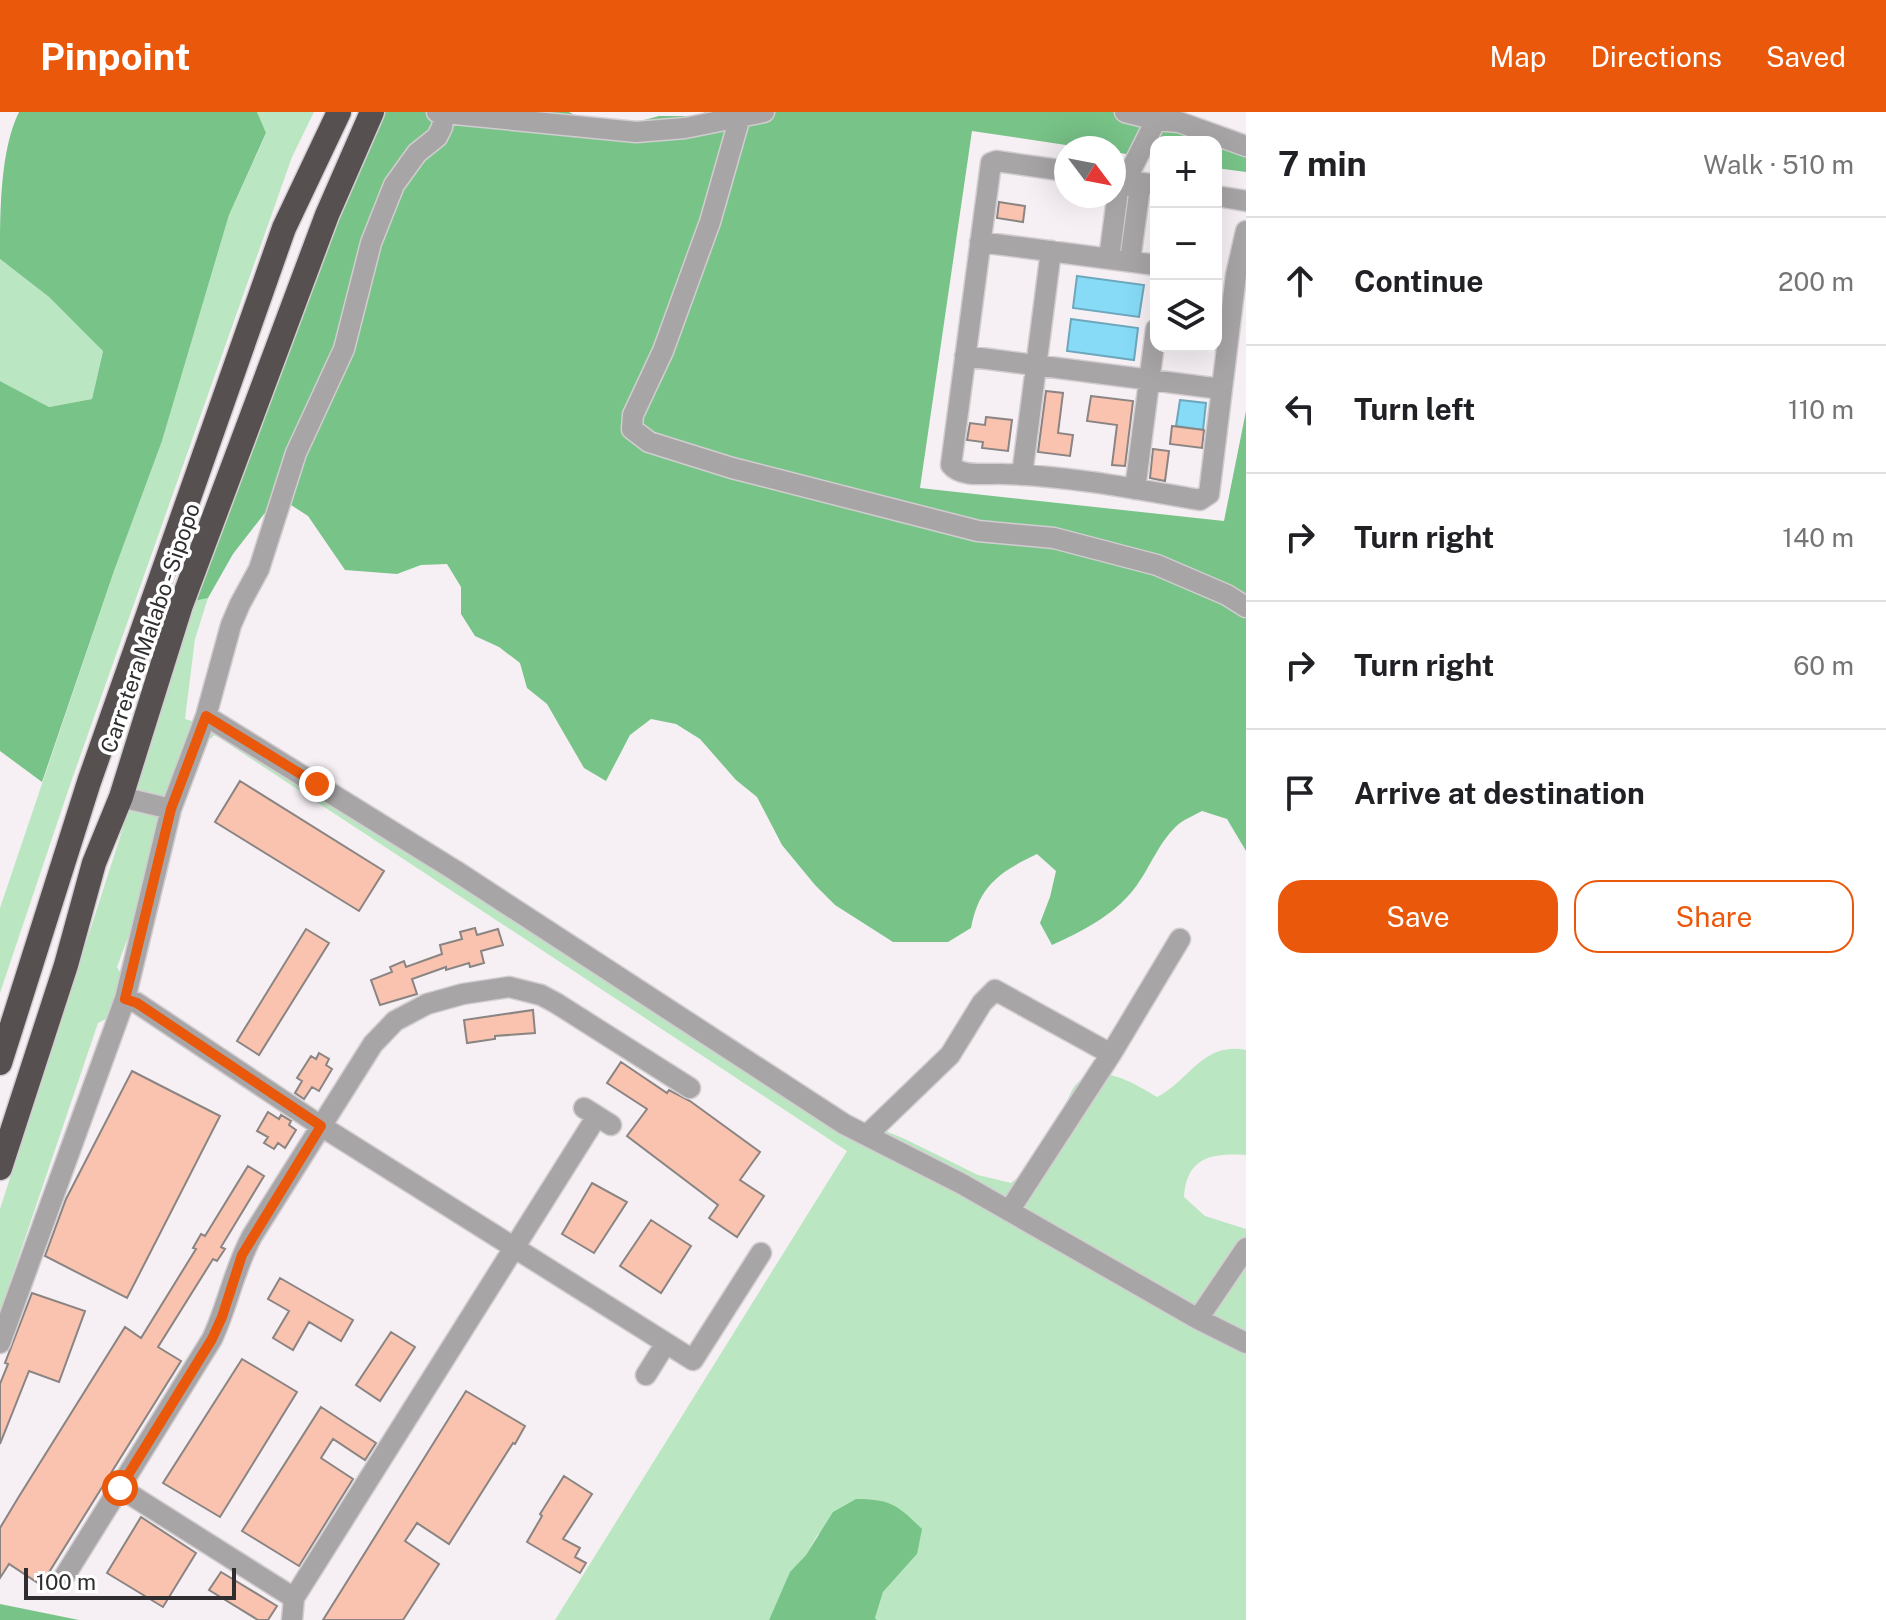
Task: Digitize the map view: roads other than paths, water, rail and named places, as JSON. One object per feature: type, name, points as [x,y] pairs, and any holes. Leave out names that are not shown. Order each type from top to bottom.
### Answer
[{"type":"highway","name":"Carretera Malabo - Sipopo","points":[[0,1063],[89,782],[284,228],[339,112]]},
{"type":"highway","name":"Carretera Malabo - Sipopo","points":[[0,1168],[66,965],[94,863],[121,797],[181,605],[327,215],[372,112]]},
{"type":"street","points":[[0,1343],[125,999],[171,809],[206,716],[231,625],[259,569],[296,453],[344,349],[367,257],[394,185],[404,168],[437,137],[442,127],[440,113],[636,132],[685,128],[764,112]]},
{"type":"street","points":[[1125,112],[1179,122],[1246,146]]},
{"type":"street","points":[[740,117],[710,222],[663,351],[633,415],[632,429],[649,442],[732,468],[978,531],[1054,538],[1157,565],[1227,595],[1246,607]]},
{"type":"street","points":[[1126,176],[1156,120]]},
{"type":"street","points":[[1054,169],[996,161],[991,163],[951,465],[961,473],[1022,475],[1200,500],[1206,498],[1209,494],[1221,389],[1226,274],[1246,231]]},
{"type":"street","points":[[1126,181],[1150,184]]},
{"type":"street","points":[[1222,197],[1246,201]]},
{"type":"street","points":[[1118,208],[1119,260]]},
{"type":"street","points":[[980,242],[1150,264]]},
{"type":"street","points":[[1022,475],[1051,251]]},
{"type":"street","points":[[1135,489],[1153,352]]},
{"type":"street","points":[[965,356],[1221,389]]},
{"type":"street","points":[[206,716],[456,871],[831,1115],[1246,1343]]},
{"type":"street","points":[[121,797],[171,809]]},
{"type":"street","points":[[1009,1211],[1111,1054],[1180,939]]},
{"type":"street","points":[[64,1577],[212,1339],[242,1255],[373,1044],[395,1021],[427,1004],[491,988],[509,987],[541,995],[690,1088]]},
{"type":"street","points":[[867,1135],[950,1055],[982,1003],[995,990],[1111,1054]]},
{"type":"street","points":[[125,999],[137,1003],[321,1126],[693,1360],[761,1253]]},
{"type":"street","points":[[292,1620],[294,1598],[597,1116]]},
{"type":"street","points":[[1198,1319],[1246,1248]]},
{"type":"street","points":[[646,1375],[666,1343]]},
{"type":"street","points":[[120,1488],[294,1598]]},
{"type":"water","points":[[1077,276],[1144,285],[1139,317],[1073,308]]},
{"type":"water","points":[[1071,319],[1138,328],[1134,360],[1067,351]]},
{"type":"water","points":[[1180,400],[1206,403],[1203,430],[1176,426]]}]
